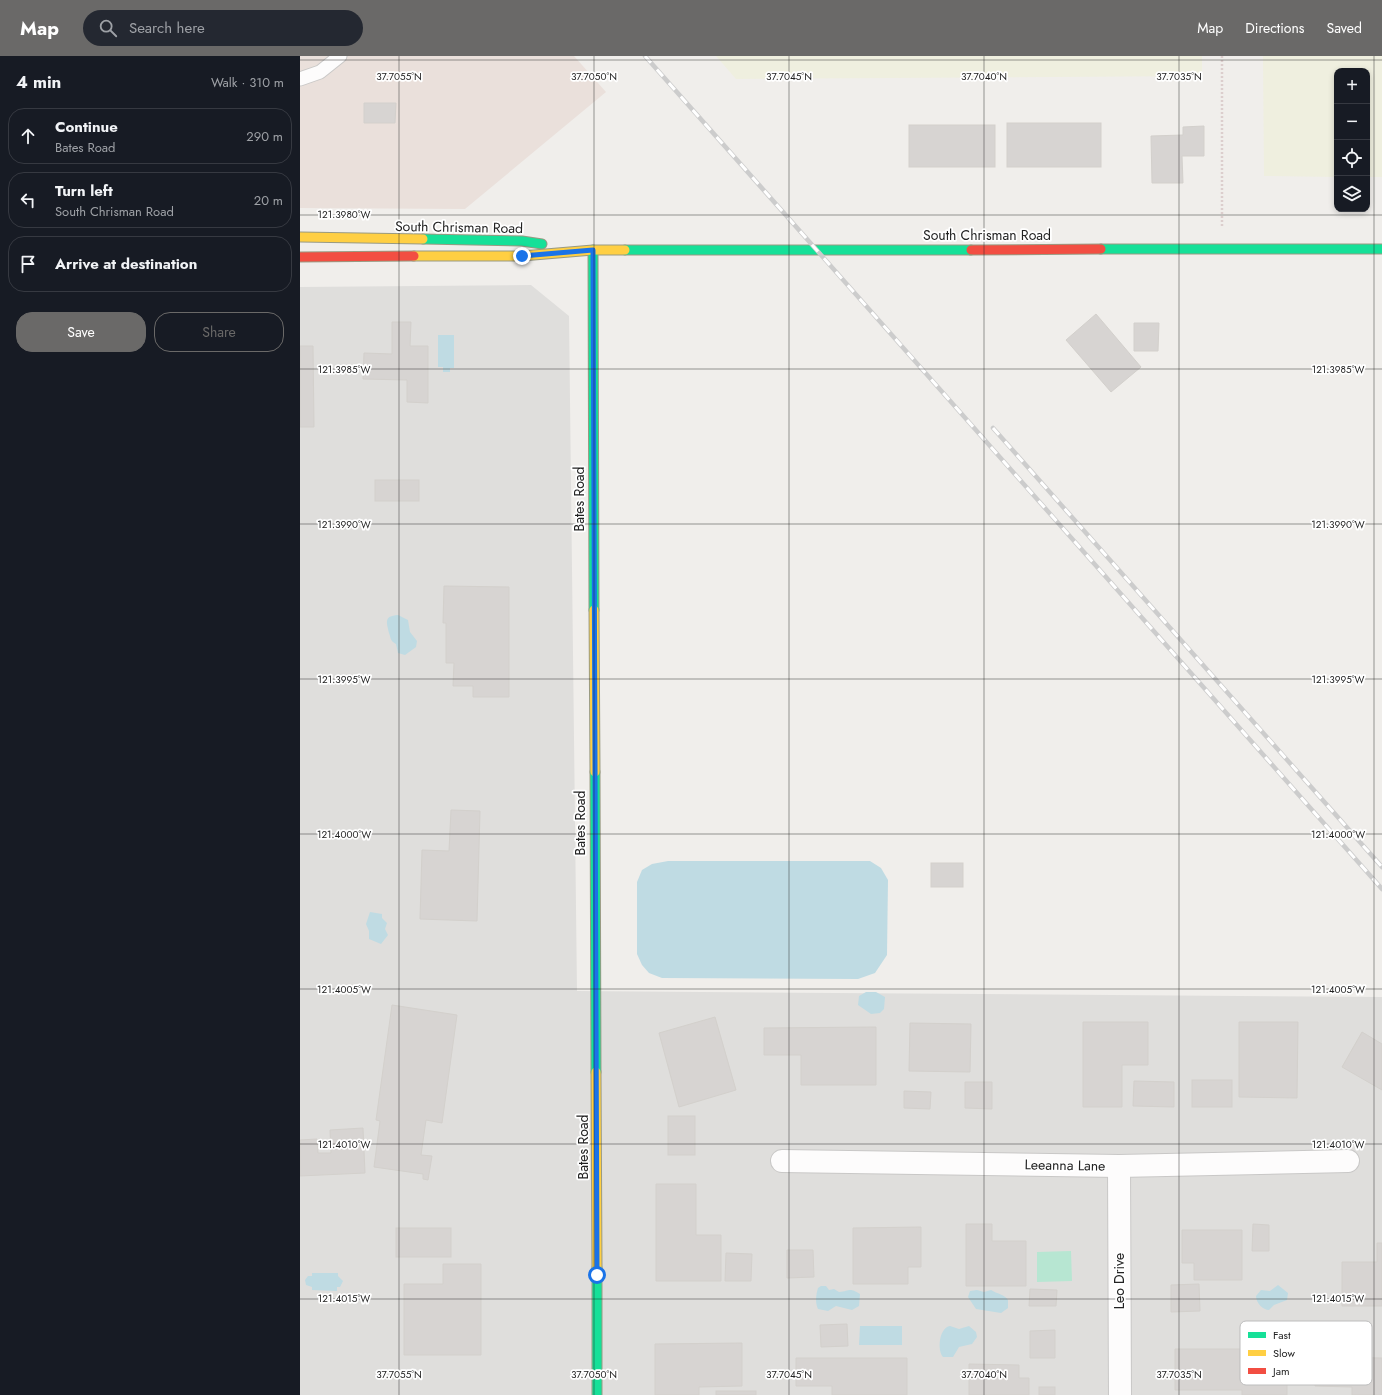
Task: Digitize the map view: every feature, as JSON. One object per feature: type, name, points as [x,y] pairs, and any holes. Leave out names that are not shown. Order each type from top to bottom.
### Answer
[{"type":"street","name":"South Chrisman Road","points":[[300,237],[522,241],[593,250]]},
{"type":"street","name":"South Chrisman Road","points":[[300,257],[536,256],[593,250],[1382,249]]},
{"type":"street","name":"Bates Road","points":[[593,250],[597,1395]]},
{"type":"street","name":"Leeanna Lane","points":[[782,1161],[1119,1166],[1348,1161]]},
{"type":"street","name":"Leo Drive","points":[[1119,1166],[1120,1395]]},
{"type":"lane","points":[[300,79],[320,72],[340,56]]},
{"type":"path","points":[[1222,56],[1222,249]]},
{"type":"shaded area","points":[[300,56],[574,56],[606,92],[465,209],[300,208]]},
{"type":"shaded area","points":[[531,285],[569,316],[577,991],[1382,997],[1382,1395],[300,1395],[300,287]]},
{"type":"green space","points":[[716,56],[1202,56],[1202,76],[736,79]]},
{"type":"green space","points":[[1263,56],[1382,56],[1382,177],[1370,177],[1370,68],[1334,68],[1334,177],[1264,176]]},
{"type":"green space","points":[[1071,1251],[1072,1281],[1037,1282],[1037,1252]]},
{"type":"water","points":[[438,335],[454,335],[454,368],[450,368],[450,372],[443,372],[443,367],[438,367]]},
{"type":"water","points":[[398,615],[408,620],[410,632],[417,641],[416,647],[405,655],[398,653],[396,644],[391,639],[387,626],[388,618]]},
{"type":"water","points":[[668,861],[870,861],[881,868],[888,880],[887,955],[875,973],[858,979],[662,978],[649,973],[642,965],[637,954],[637,882],[642,870],[652,864]]},
{"type":"water","points":[[370,912],[382,914],[382,918],[387,923],[385,929],[388,935],[381,944],[369,939],[369,931],[366,924]]},
{"type":"water","points":[[866,992],[876,992],[885,997],[884,1009],[880,1013],[871,1014],[858,1005],[859,996]]},
{"type":"water","points":[[312,1273],[338,1273],[338,1276],[343,1281],[340,1287],[337,1287],[337,1291],[312,1290],[312,1287],[306,1285],[305,1280],[308,1276],[312,1276]]},
{"type":"water","points":[[1278,1285],[1288,1293],[1287,1300],[1274,1305],[1267,1310],[1259,1304],[1256,1296],[1261,1290],[1270,1291]]},
{"type":"water","points":[[821,1286],[826,1286],[829,1290],[834,1289],[839,1292],[850,1290],[860,1294],[859,1306],[852,1310],[836,1306],[828,1311],[818,1309],[816,1304],[816,1296],[818,1288]]},
{"type":"water","points":[[977,1290],[984,1292],[991,1290],[1002,1295],[1008,1300],[1008,1308],[1001,1313],[976,1309],[968,1297],[970,1291]]},
{"type":"water","points":[[860,1326],[902,1326],[902,1345],[859,1345]]},
{"type":"water","points":[[950,1326],[959,1329],[969,1326],[976,1332],[977,1337],[972,1344],[959,1347],[953,1357],[943,1357],[940,1349],[941,1335],[946,1328]]},
{"type":"building","points":[[364,103],[396,103],[395,123],[364,123]]},
{"type":"building","points":[[1007,123],[1101,123],[1101,167],[1007,167]]},
{"type":"building","points":[[909,125],[995,125],[995,167],[909,167]]},
{"type":"building","points":[[1204,126],[1204,156],[1182,156],[1183,183],[1152,183],[1151,136],[1183,135],[1183,127]]},
{"type":"building","points":[[1096,314],[1141,367],[1111,392],[1066,340]]},
{"type":"building","points":[[392,322],[411,322],[410,346],[428,346],[428,403],[407,402],[407,380],[363,379],[364,353],[392,354]]},
{"type":"building","points":[[1134,323],[1159,323],[1158,351],[1134,351]]},
{"type":"building","points":[[300,346],[313,346],[314,427],[300,427]]},
{"type":"building","points":[[375,480],[419,480],[419,501],[375,501]]},
{"type":"building","points":[[444,586],[509,587],[509,697],[473,697],[473,686],[453,686],[454,663],[446,663],[446,623],[443,623]]},
{"type":"building","points":[[451,810],[480,811],[477,921],[420,919],[422,850],[449,851]]},
{"type":"building","points":[[931,863],[963,863],[963,887],[931,887]]},
{"type":"building","points":[[392,1005],[457,1015],[442,1123],[426,1120],[421,1155],[432,1156],[428,1180],[423,1179],[423,1174],[374,1167],[380,1121],[376,1120]]},
{"type":"building","points":[[715,1017],[736,1090],[679,1107],[659,1033]]},
{"type":"building","points":[[1083,1022],[1148,1022],[1148,1065],[1122,1065],[1122,1107],[1083,1107]]},
{"type":"building","points":[[1239,1022],[1298,1022],[1297,1098],[1239,1097]]},
{"type":"building","points":[[910,1023],[971,1024],[970,1072],[909,1071]]},
{"type":"building","points":[[876,1027],[876,1085],[801,1085],[801,1055],[764,1055],[764,1028]]},
{"type":"building","points":[[1362,1032],[1382,1044],[1382,1090],[1342,1067]]},
{"type":"building","points":[[1192,1080],[1232,1080],[1232,1107],[1192,1107]]},
{"type":"building","points":[[1134,1081],[1174,1082],[1174,1107],[1133,1106]]},
{"type":"building","points":[[965,1082],[992,1082],[992,1109],[965,1108]]},
{"type":"building","points":[[904,1091],[931,1092],[930,1109],[904,1108]]},
{"type":"building","points":[[668,1116],[695,1116],[695,1155],[668,1155]]},
{"type":"building","points":[[363,1128],[365,1173],[300,1176],[300,1140],[317,1139],[318,1153],[331,1153],[330,1130]]},
{"type":"building","points":[[656,1184],[696,1184],[696,1235],[721,1235],[721,1281],[656,1281]]},
{"type":"building","points":[[966,1224],[992,1224],[992,1241],[1026,1241],[1026,1286],[966,1286]]},
{"type":"building","points":[[1253,1224],[1269,1225],[1269,1251],[1252,1251]]},
{"type":"building","points":[[921,1227],[921,1267],[908,1267],[908,1284],[853,1284],[853,1228]]},
{"type":"building","points":[[396,1228],[451,1228],[451,1257],[396,1257]]},
{"type":"building","points":[[1182,1230],[1242,1230],[1242,1280],[1194,1280],[1194,1263],[1182,1263]]},
{"type":"building","points":[[1377,1243],[1382,1243],[1382,1306],[1342,1306],[1342,1262],[1377,1262]]},
{"type":"building","points":[[787,1250],[813,1250],[814,1277],[787,1278]]},
{"type":"building","points":[[726,1253],[752,1254],[751,1281],[725,1281]]},
{"type":"building","points":[[443,1264],[481,1264],[481,1355],[404,1355],[404,1284],[443,1284]]},
{"type":"building","points":[[1199,1284],[1200,1311],[1171,1312],[1171,1285]]},
{"type":"building","points":[[1030,1289],[1057,1290],[1056,1306],[1029,1306]]},
{"type":"building","points":[[847,1324],[848,1346],[821,1347],[820,1325]]},
{"type":"building","points":[[1055,1330],[1055,1358],[1030,1358],[1030,1331]]},
{"type":"building","points":[[742,1343],[742,1386],[699,1387],[699,1395],[655,1395],[655,1344]]},
{"type":"building","points":[[1175,1349],[1240,1349],[1240,1385],[1287,1385],[1287,1395],[1242,1395],[1242,1390],[1175,1390]]},
{"type":"building","points":[[796,1358],[907,1358],[907,1395],[832,1395],[832,1386],[796,1386]]},
{"type":"building","points":[[1372,1358],[1382,1358],[1382,1395],[1352,1395],[1352,1387],[1315,1386],[1372,1385]]},
{"type":"building","points":[[969,1364],[1019,1365],[1019,1378],[1029,1378],[1029,1395],[969,1395]]},
{"type":"building","points":[[1039,1387],[1055,1387],[1055,1395],[1039,1395]]},
{"type":"building","points":[[716,1391],[756,1391],[756,1395],[716,1395]]},
{"type":"railway","points":[[645,56],[1382,889]]},
{"type":"railway","points":[[993,428],[1382,867]]},
{"type":"traffic: fast","points":[[423,239],[522,241],[542,244]]},
{"type":"traffic: fast","points":[[1101,249],[1382,249]]},
{"type":"traffic: fast","points":[[593,250],[594,610]]},
{"type":"traffic: fast","points":[[625,250],[971,250]]},
{"type":"traffic: fast","points":[[595,772],[596,1072]]},
{"type":"traffic: fast","points":[[597,1268],[597,1395]]},
{"type":"traffic: slow","points":[[300,237],[423,239]]},
{"type":"traffic: slow","points":[[414,256],[522,256],[593,250],[625,250]]},
{"type":"traffic: slow","points":[[594,610],[595,772]]},
{"type":"traffic: slow","points":[[596,1072],[597,1268]]},
{"type":"traffic: jam","points":[[971,250],[1101,249]]},
{"type":"traffic: jam","points":[[300,257],[414,256]]},
{"type":"route","points":[[522,256],[593,250],[594,843],[597,1275]]}]
